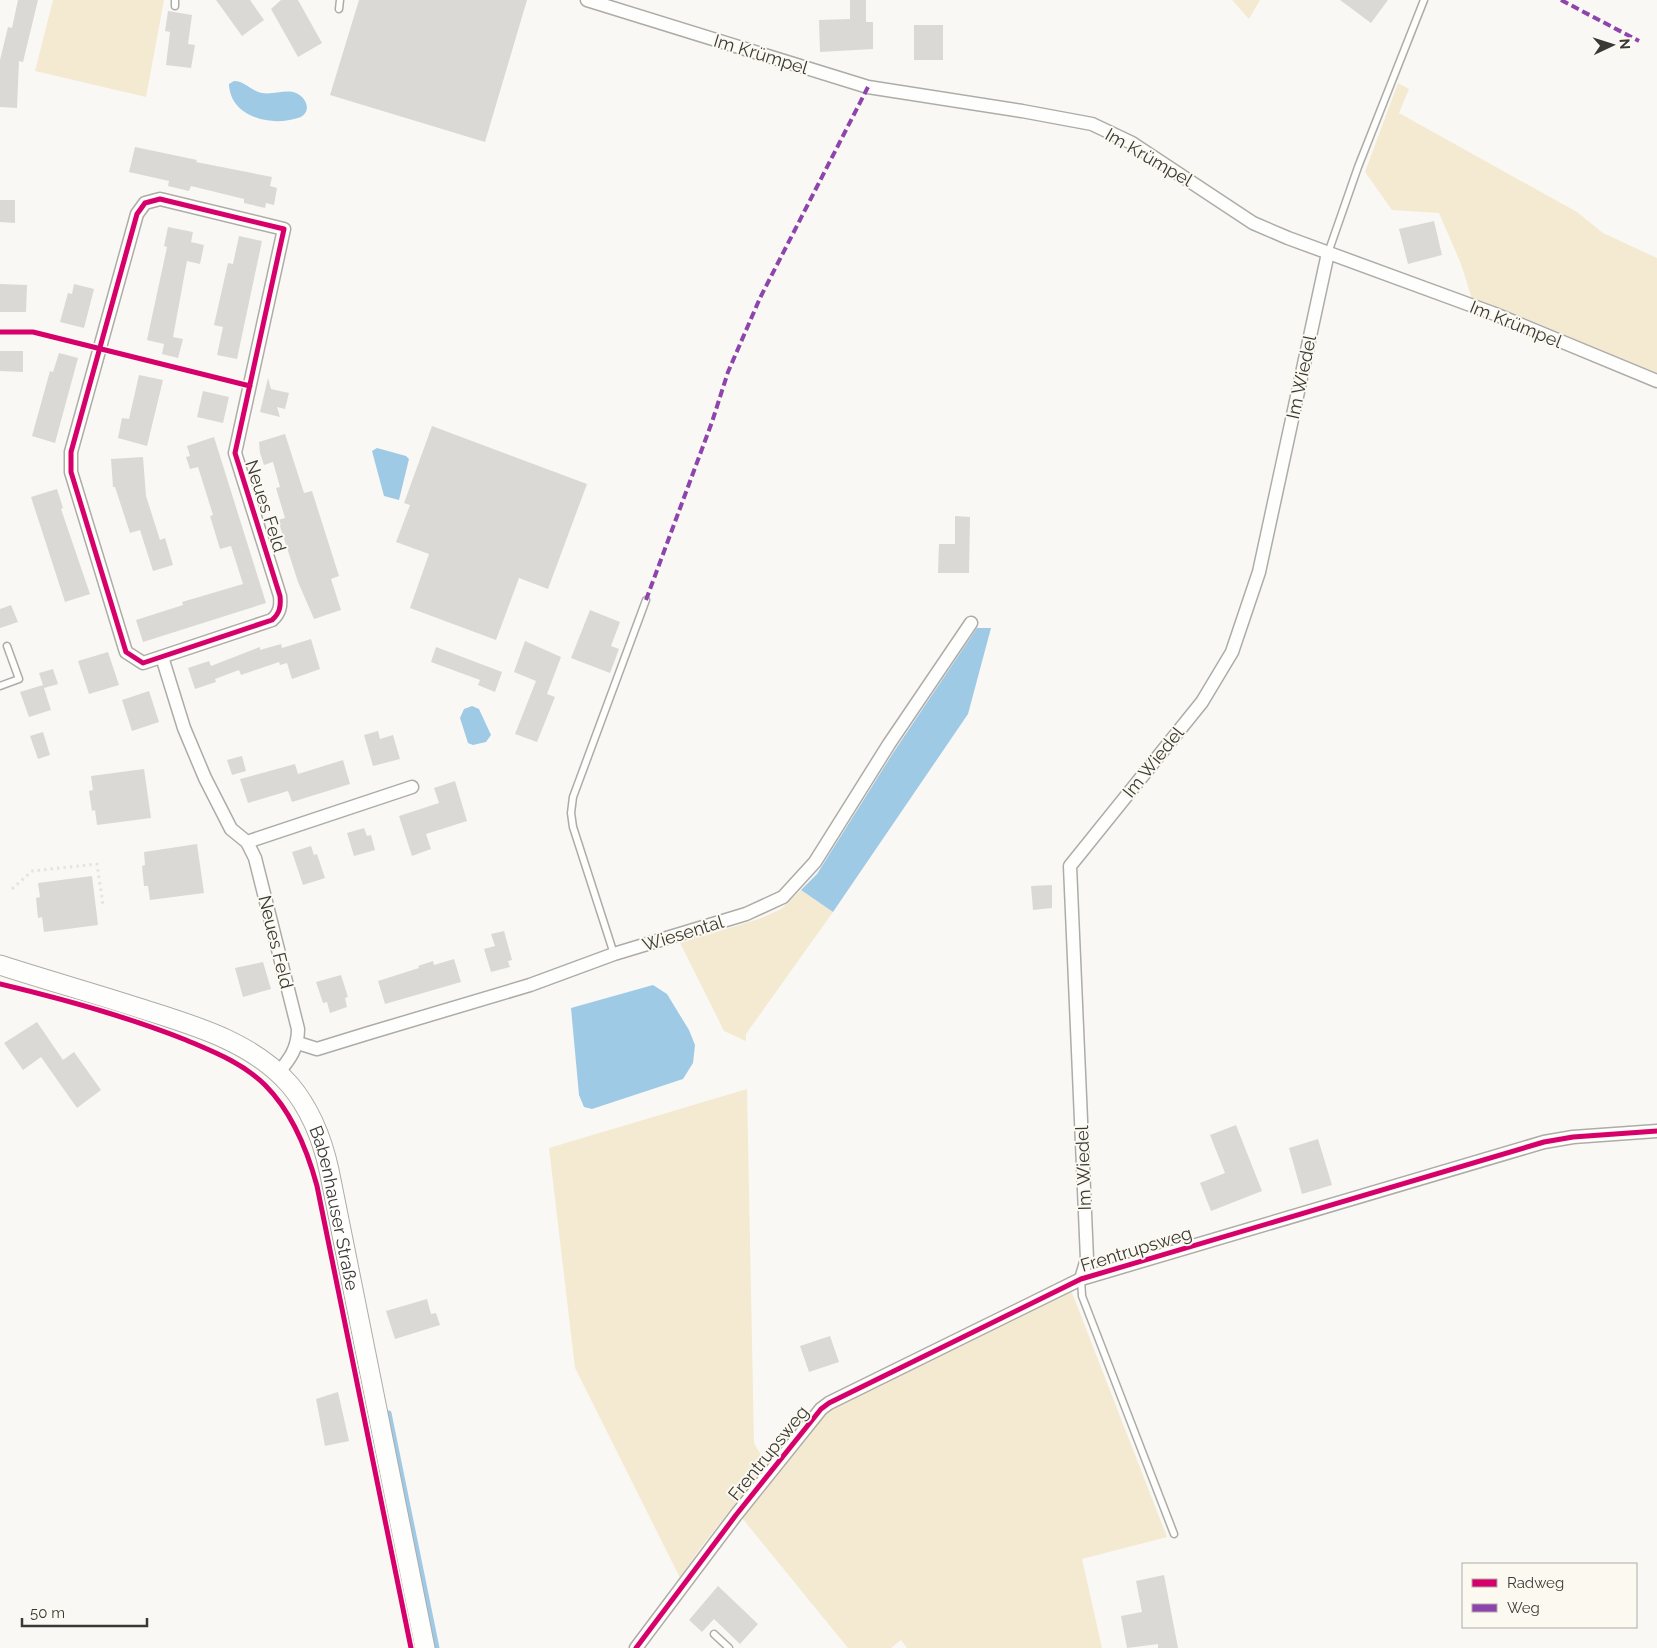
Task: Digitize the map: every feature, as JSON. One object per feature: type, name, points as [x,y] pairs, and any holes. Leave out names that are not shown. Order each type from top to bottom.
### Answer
[{"type":"main road","name":"Babenhauser Straße","points":[[0,965],[197,1028],[243,1047],[278,1073],[290,1085],[310,1113],[325,1152],[425,1648]]},
{"type":"street","name":"Im Krümpel","points":[[587,0],[868,87],[1022,110],[1092,124],[1132,143],[1253,223],[1328,253],[1495,314],[1657,381]]},
{"type":"street","name":"Neues Feld","points":[[160,199],[284,230],[235,453],[280,596],[281,606],[278,615],[272,620],[162,656],[143,663],[126,652],[71,472],[70,452],[137,214],[145,203],[160,199]]},
{"type":"street","name":"Im Wiedel","points":[[1081,1279],[1087,1259],[1070,866],[1202,702],[1232,652],[1259,572],[1328,253]]},
{"type":"street","name":"Wiesental","points":[[298,1043],[317,1049],[530,985],[614,954],[746,914],[784,897],[815,862],[889,744],[971,623]]},
{"type":"street","name":"Neues Feld","points":[[162,656],[184,728],[205,778],[231,829],[247,842],[255,858],[298,1029],[298,1043]]},
{"type":"street","points":[[247,842],[412,787]]},
{"type":"street","points":[[278,1073],[290,1059],[298,1043]]},
{"type":"street","name":"Frentrupsweg","points":[[636,1648],[736,1515],[821,1409],[1081,1279],[1544,1142],[1573,1137],[1657,1131]]},
{"type":"lane","points":[[339,9],[340,0]]},
{"type":"lane","points":[[1328,253],[1358,167],[1424,0]]},
{"type":"lane","points":[[614,954],[573,827],[571,813],[573,797],[646,600]]},
{"type":"lane","points":[[0,686],[19,679],[8,646]]},
{"type":"lane","points":[[1081,1279],[1082,1296],[1174,1534]]},
{"type":"lane","points":[[714,1634],[728,1648]]},
{"type":"path","points":[[12,889],[32,871],[97,864],[102,905]]},
{"type":"shaded area","points":[[53,0],[164,0],[146,97],[35,71]]},
{"type":"shaded area","points":[[1232,0],[1260,0],[1249,19]]},
{"type":"shaded area","points":[[1398,83],[1409,89],[1399,113],[1577,212],[1603,233],[1657,258],[1657,375],[1472,299],[1461,264],[1439,213],[1392,210],[1365,172]]},
{"type":"shaded area","points":[[801,890],[833,912],[746,1034],[746,1041],[724,1031],[680,943],[759,919],[781,909]]},
{"type":"shaded area","points":[[747,1089],[754,1443],[766,1464],[699,1550],[680,1578],[575,1368],[549,1148]]},
{"type":"shaded area","points":[[1071,1290],[1167,1537],[1082,1559],[1102,1648],[907,1648],[901,1640],[891,1648],[848,1648],[742,1518],[822,1413]]},
{"type":"water","points":[[238,81],[262,93],[296,93],[306,102],[307,110],[298,118],[287,120],[265,120],[254,117],[244,112],[231,95],[229,84]]},
{"type":"water","points":[[377,448],[406,456],[409,459],[399,500],[384,496],[372,451]]},
{"type":"water","points":[[977,628],[991,628],[968,714],[833,912],[801,890],[817,874],[893,753]]},
{"type":"water","points":[[472,706],[479,709],[491,735],[486,742],[473,745],[468,743],[460,718],[464,709]]},
{"type":"water","points":[[653,985],[667,994],[689,1030],[695,1045],[693,1063],[683,1079],[592,1109],[584,1107],[579,1095],[571,1008]]},
{"type":"building","points":[[18,0],[38,0],[23,62],[19,61],[17,108],[0,107],[0,60],[8,27],[12,28]]},
{"type":"building","points":[[216,0],[250,0],[264,20],[242,36]]},
{"type":"building","points":[[281,0],[298,0],[322,43],[298,57],[271,9]]},
{"type":"building","points":[[359,0],[527,0],[485,142],[330,95]]},
{"type":"building","points":[[850,0],[866,0],[866,22],[873,22],[873,49],[820,52],[819,20],[850,19]]},
{"type":"building","points":[[1340,0],[1388,0],[1371,23]]},
{"type":"building","points":[[168,11],[192,15],[188,44],[195,45],[191,68],[166,65],[170,32],[165,31]]},
{"type":"building","points":[[914,25],[943,25],[943,60],[914,60]]},
{"type":"building","points":[[135,147],[197,160],[196,162],[272,177],[270,186],[277,188],[274,205],[266,203],[265,208],[244,203],[244,199],[191,186],[189,191],[168,186],[169,181],[129,172]]},
{"type":"building","points":[[0,200],[15,200],[15,223],[0,222]]},
{"type":"building","points":[[1434,221],[1442,255],[1408,264],[1399,229]]},
{"type":"building","points":[[168,227],[193,232],[191,242],[204,245],[200,264],[187,261],[173,337],[183,339],[178,358],[162,354],[164,344],[147,340],[167,247],[164,246]]},
{"type":"building","points":[[239,236],[262,241],[237,359],[217,355],[223,327],[214,325],[228,263],[233,264]]},
{"type":"building","points":[[0,284],[27,285],[26,312],[0,312]]},
{"type":"building","points":[[74,284],[94,289],[84,328],[60,322],[68,293],[72,294]]},
{"type":"building","points":[[0,351],[23,351],[23,372],[0,371]]},
{"type":"building","points":[[59,353],[78,358],[55,443],[32,436],[50,371],[53,372]]},
{"type":"building","points":[[139,375],[163,380],[147,446],[118,438],[122,418],[129,419]]},
{"type":"building","points":[[268,378],[271,389],[289,393],[285,409],[277,407],[280,417],[260,412]]},
{"type":"building","points":[[203,391],[229,397],[223,423],[197,417]]},
{"type":"building","points":[[432,426],[587,484],[548,589],[519,578],[496,640],[410,608],[429,554],[396,542],[410,505],[404,503]]},
{"type":"building","points":[[285,434],[304,493],[312,491],[339,576],[331,579],[341,610],[314,619],[298,582],[278,520],[285,518],[276,488],[280,487],[273,462],[264,465],[260,453],[259,442]]},
{"type":"building","points":[[214,437],[266,603],[143,642],[136,620],[183,605],[182,602],[243,584],[231,546],[220,549],[210,516],[213,515],[198,467],[190,469],[186,457],[190,456],[187,446]]},
{"type":"building","points":[[143,457],[146,496],[160,540],[165,538],[173,565],[153,571],[140,530],[130,533],[115,487],[113,487],[111,459]]},
{"type":"building","points":[[57,489],[63,508],[61,509],[90,594],[65,602],[31,497]]},
{"type":"building","points":[[955,516],[970,517],[969,573],[938,573],[939,544],[955,544]]},
{"type":"building","points":[[11,605],[18,622],[0,628],[0,609]]},
{"type":"building","points":[[590,610],[620,622],[611,646],[619,649],[610,673],[571,658]]},
{"type":"building","points":[[311,639],[320,669],[292,679],[287,663],[280,665],[279,662],[241,675],[239,670],[215,679],[216,682],[195,689],[188,668],[209,661],[211,666],[260,647],[260,650],[281,644],[282,648]]},
{"type":"building","points":[[525,641],[561,657],[547,694],[555,697],[537,742],[515,734],[536,681],[514,672]]},
{"type":"building","points":[[436,647],[502,672],[495,692],[478,685],[480,680],[431,662]]},
{"type":"building","points":[[108,652],[119,685],[89,694],[78,661]]},
{"type":"building","points":[[53,669],[58,684],[44,688],[39,673]]},
{"type":"building","points":[[43,685],[51,710],[29,717],[20,692]]},
{"type":"building","points":[[149,691],[159,722],[132,731],[122,700]]},
{"type":"building","points":[[378,731],[380,739],[393,735],[400,759],[373,766],[364,735]]},
{"type":"building","points":[[43,732],[50,755],[38,759],[30,736]]},
{"type":"building","points":[[242,756],[246,771],[232,775],[227,760]]},
{"type":"building","points":[[343,760],[350,784],[292,802],[288,791],[248,803],[240,779],[295,764],[298,774]]},
{"type":"building","points":[[144,769],[151,818],[97,825],[95,810],[92,811],[89,791],[93,790],[91,776]]},
{"type":"building","points":[[455,781],[467,821],[426,834],[431,849],[412,856],[399,816],[439,803],[434,788]]},
{"type":"building","points":[[364,828],[367,836],[371,835],[375,850],[354,856],[347,833]]},
{"type":"building","points":[[197,844],[204,893],[150,900],[148,886],[144,886],[142,866],[145,865],[144,852]]},
{"type":"building","points":[[311,846],[314,855],[317,854],[325,878],[303,885],[292,852]]},
{"type":"building","points":[[92,876],[98,925],[44,932],[42,917],[38,918],[36,898],[40,897],[38,883]]},
{"type":"building","points":[[1052,885],[1052,908],[1033,910],[1031,886]]},
{"type":"building","points":[[504,931],[512,960],[508,961],[510,967],[491,972],[484,949],[495,946],[491,934]]},
{"type":"building","points":[[454,959],[461,982],[385,1004],[378,981],[419,968],[418,966],[433,961],[434,965]]},
{"type":"building","points":[[263,962],[271,989],[243,997],[235,968]]},
{"type":"building","points":[[341,975],[348,997],[345,998],[347,1007],[330,1013],[327,1002],[323,1003],[316,982]]},
{"type":"building","points":[[37,1022],[63,1060],[74,1052],[101,1090],[77,1108],[41,1057],[23,1070],[4,1043]]},
{"type":"building","points":[[1236,1125],[1262,1191],[1211,1211],[1200,1183],[1225,1173],[1210,1135]]},
{"type":"building","points":[[1318,1139],[1332,1185],[1302,1194],[1289,1148]]},
{"type":"building","points":[[427,1299],[431,1314],[436,1313],[440,1325],[395,1339],[386,1311]]},
{"type":"building","points":[[830,1336],[839,1362],[809,1372],[800,1346]]},
{"type":"building","points":[[338,1392],[349,1441],[325,1446],[316,1399]]},
{"type":"building","points":[[1164,1575],[1178,1648],[1158,1648],[1158,1644],[1127,1648],[1121,1616],[1142,1612],[1136,1581]]},
{"type":"building","points":[[718,1586],[758,1624],[740,1644],[714,1619],[702,1632],[689,1620]]},
{"type":"waterway","points":[[389,1413],[437,1648]]},
{"type":"marked path","points":[[1561,0],[1639,41]]},
{"type":"marked path","points":[[646,600],[712,422],[728,372],[760,298],[868,87]]},
{"type":"cycle path","points":[[160,199],[284,229],[235,453],[280,596],[280,603],[278,612],[272,620],[143,663],[126,652],[71,472],[71,452],[137,214],[145,203],[160,199]]},
{"type":"cycle path","points":[[0,332],[33,332],[250,386]]},
{"type":"cycle path","points":[[0,984],[117,1016],[163,1031],[218,1054],[238,1064],[265,1085],[291,1119],[303,1145],[317,1186],[411,1648]]},
{"type":"cycle path","points":[[636,1648],[736,1515],[821,1409],[829,1403],[1081,1279],[1544,1142],[1573,1137],[1657,1131]]}]
